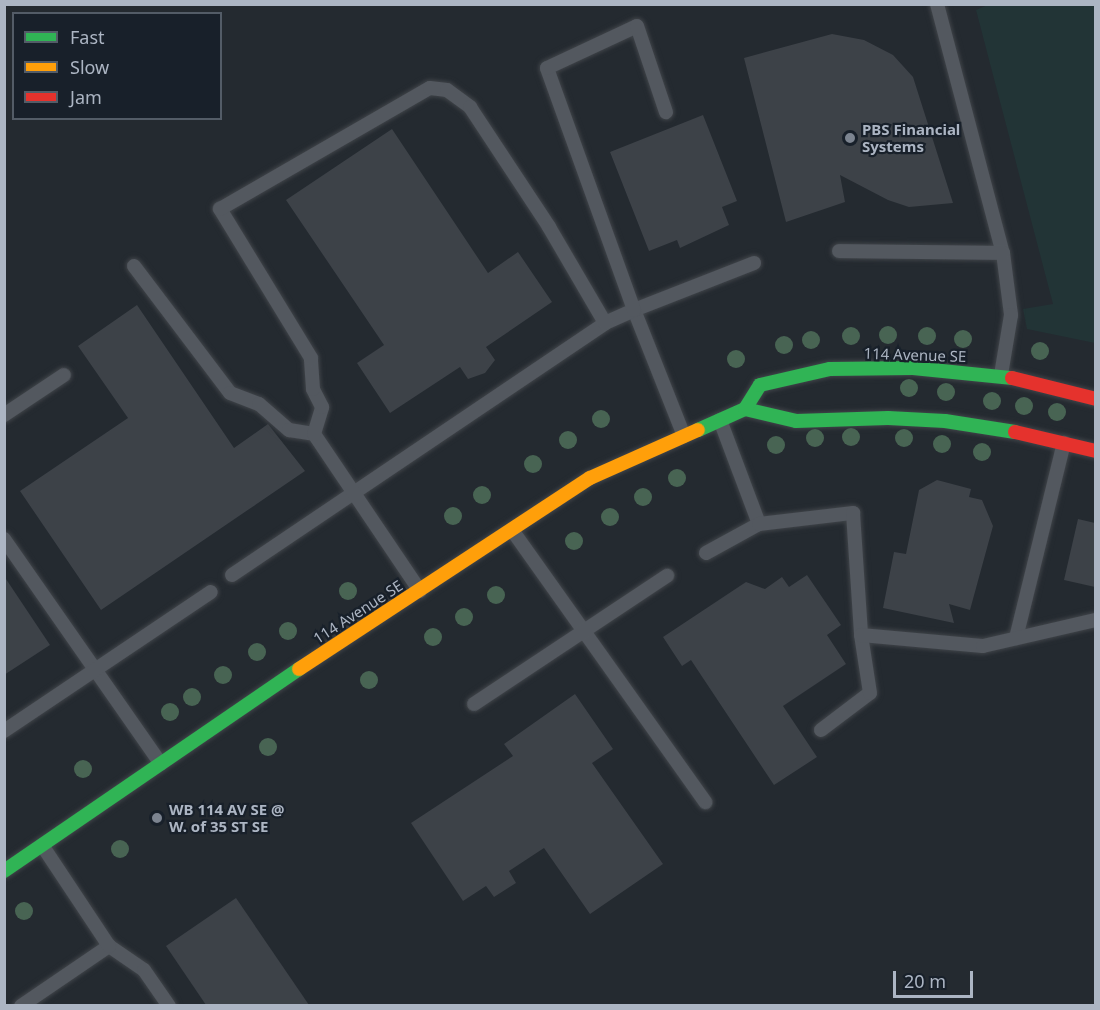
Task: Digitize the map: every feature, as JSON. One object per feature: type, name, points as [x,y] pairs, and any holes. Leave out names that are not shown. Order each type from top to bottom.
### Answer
[{"type":"main road","name":"114 Avenue SE","points":[[4,871],[590,478],[745,409],[760,385],[830,369],[913,368],[1001,375],[1095,399]]},
{"type":"main road","points":[[745,409],[796,421],[888,418],[945,421],[1095,451]]},
{"type":"lane","points":[[937,4],[1002,254],[1011,315],[1001,375]]},
{"type":"lane","points":[[666,112],[637,26],[547,68],[634,310],[684,436]]},
{"type":"lane","points":[[314,434],[322,407],[313,389],[311,358],[220,209],[430,88],[447,90],[470,107],[549,227],[605,323]]},
{"type":"lane","points":[[839,251],[1002,254]]},
{"type":"lane","points":[[232,575],[605,323],[754,262]]},
{"type":"lane","points":[[134,266],[230,393],[259,404],[289,430],[314,434],[420,591]]},
{"type":"lane","points":[[4,415],[64,375]]},
{"type":"lane","points":[[720,420],[759,524]]},
{"type":"lane","points":[[1016,638],[1064,443]]},
{"type":"lane","points":[[706,553],[759,524],[853,513],[861,635],[870,693],[821,730]]},
{"type":"lane","points":[[512,530],[705,802]]},
{"type":"lane","points":[[4,539],[161,764]]},
{"type":"lane","points":[[474,704],[585,633],[667,576]]},
{"type":"lane","points":[[4,731],[211,592]]},
{"type":"lane","points":[[861,635],[983,646],[1095,620]]},
{"type":"lane","points":[[42,845],[109,946],[144,970],[169,1005]]},
{"type":"lane","points":[[21,1005],[109,946]]},
{"type":"shaded area","points":[[990,4],[1095,5],[1095,343],[1027,329],[1023,309],[1053,304],[976,10]]},
{"type":"building","name":"PBS Financial Systems","points":[[832,34],[864,40],[893,55],[913,77],[953,203],[909,207],[888,200],[840,175],[845,202],[786,222],[744,58]]},
{"type":"building","points":[[703,115],[737,201],[722,207],[729,225],[680,248],[677,240],[649,251],[610,152]]},
{"type":"building","points":[[392,129],[488,273],[518,252],[552,302],[486,347],[495,360],[485,373],[468,379],[460,367],[390,413],[357,363],[384,345],[286,200]]},
{"type":"building","points":[[137,305],[234,448],[268,424],[305,471],[101,610],[20,491],[128,418],[78,346]]},
{"type":"building","points":[[937,480],[971,489],[969,497],[982,500],[993,526],[970,610],[949,604],[954,623],[883,608],[894,552],[906,554],[919,490]]},
{"type":"building","points":[[1078,519],[1095,523],[1095,587],[1064,580]]},
{"type":"building","points":[[807,575],[841,625],[827,635],[846,664],[783,706],[817,757],[774,785],[691,660],[682,666],[663,637],[746,582],[765,589],[782,577],[789,587]]},
{"type":"building","points":[[4,576],[50,645],[4,675]]},
{"type":"building","points":[[575,694],[613,749],[592,763],[663,864],[590,914],[544,848],[509,871],[516,883],[494,897],[486,886],[463,901],[411,823],[513,756],[504,744]]},
{"type":"building","points":[[236,898],[309,1005],[206,1005],[166,946]]},
{"type":"traffic: fast","points":[[698,430],[745,409],[760,385],[830,369],[913,368],[1012,378]]},
{"type":"traffic: fast","points":[[745,409],[796,421],[888,418],[945,421],[1015,432]]},
{"type":"traffic: fast","points":[[4,871],[299,669]]},
{"type":"traffic: slow","points":[[299,669],[590,478],[698,430]]},
{"type":"traffic: jam","points":[[1012,378],[1096,399]]},
{"type":"traffic: jam","points":[[1015,432],[1096,451]]},
{"type":"place","name":"PBS Financial Systems","points":[[850,138]]},
{"type":"place","name":"WB 114 AV SE @ W. of 35 ST SE","points":[[157,818]]}]
